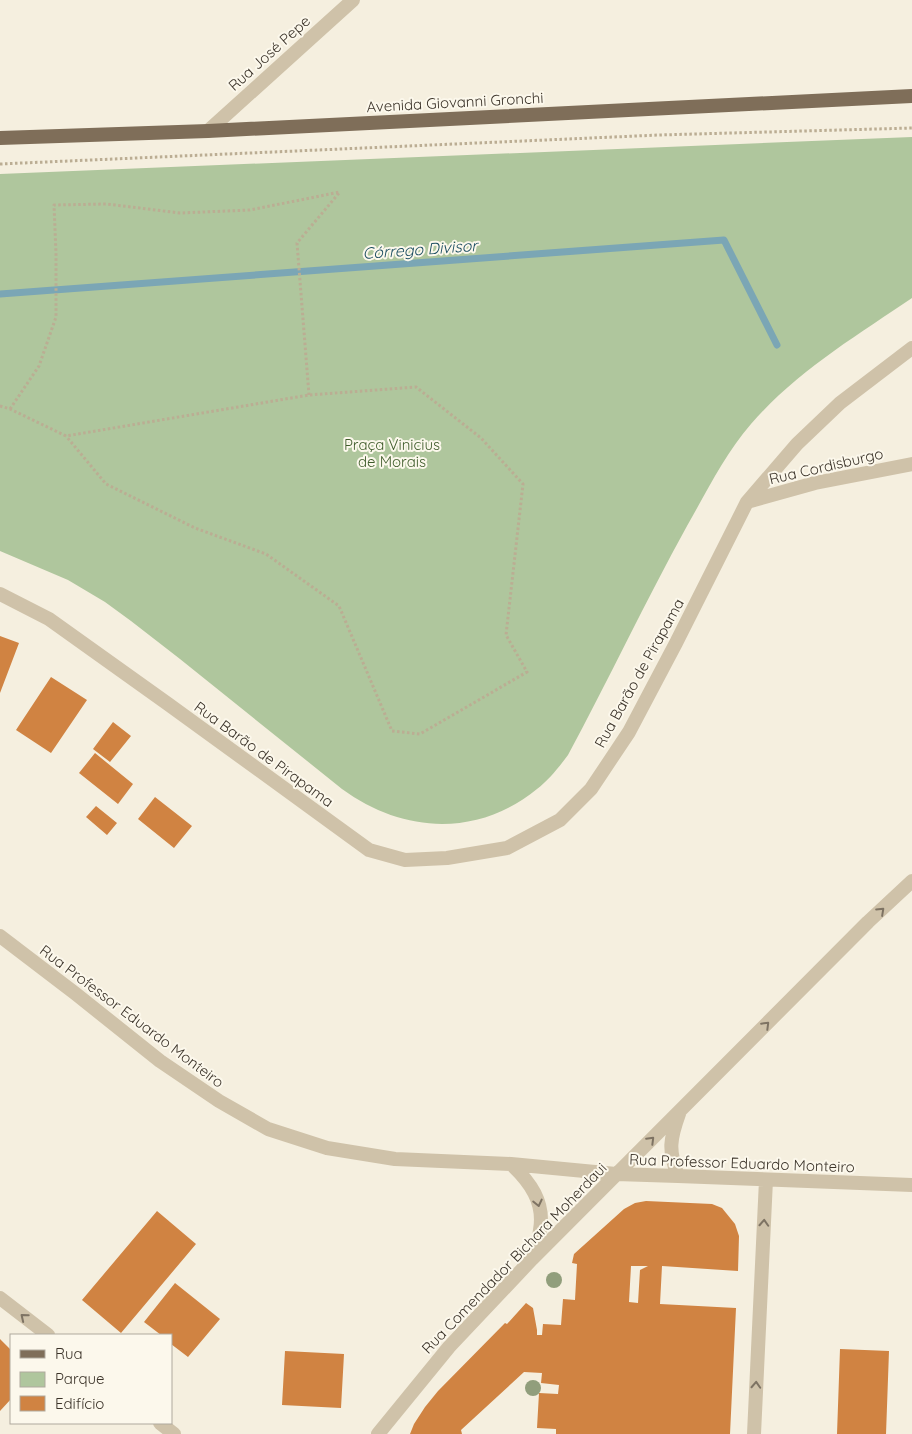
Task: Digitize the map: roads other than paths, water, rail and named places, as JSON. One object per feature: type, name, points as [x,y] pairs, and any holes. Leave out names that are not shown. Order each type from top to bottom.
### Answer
[{"type":"main road","name":"Avenida Giovanni Gronchi","points":[[0,138],[208,131],[912,96]]},
{"type":"street","name":"Rua José Pepe","points":[[208,131],[352,0]]},
{"type":"street","name":"Rua Barão de Pirapama","points":[[0,594],[49,619],[368,850],[405,860],[447,858],[507,848],[560,820],[591,789],[629,732],[747,502],[797,444],[840,403],[912,348]]},
{"type":"street","name":"Rua Cordisburgo","points":[[747,502],[815,483],[912,464]]},
{"type":"street","name":"Rua Comendador Bichara Moherdaui","points":[[378,1434],[449,1347],[532,1259],[868,922],[912,881]]},
{"type":"street","name":"Rua Professor Eduardo Monteiro","points":[[0,936],[160,1061],[219,1102],[268,1129],[327,1148],[395,1159],[511,1164],[616,1174],[912,1185]]},
{"type":"street","name":"Rua Comendador Bichara Moherdaui","points":[[678,1176],[672,1160],[671,1150],[673,1131],[680,1111]]},
{"type":"street","points":[[511,1164],[524,1176],[537,1196],[541,1229],[532,1259]]},
{"type":"street","points":[[754,1434],[766,1180]]},
{"type":"street","points":[[0,1298],[47,1334]]},
{"type":"street","points":[[161,1424],[174,1434]]},
{"type":"waterway","name":"Córrego Divisor","points":[[0,294],[724,240],[777,345]]},
{"type":"park label","name":"Praça Vinicius de Morais","points":[[392,452]]}]
